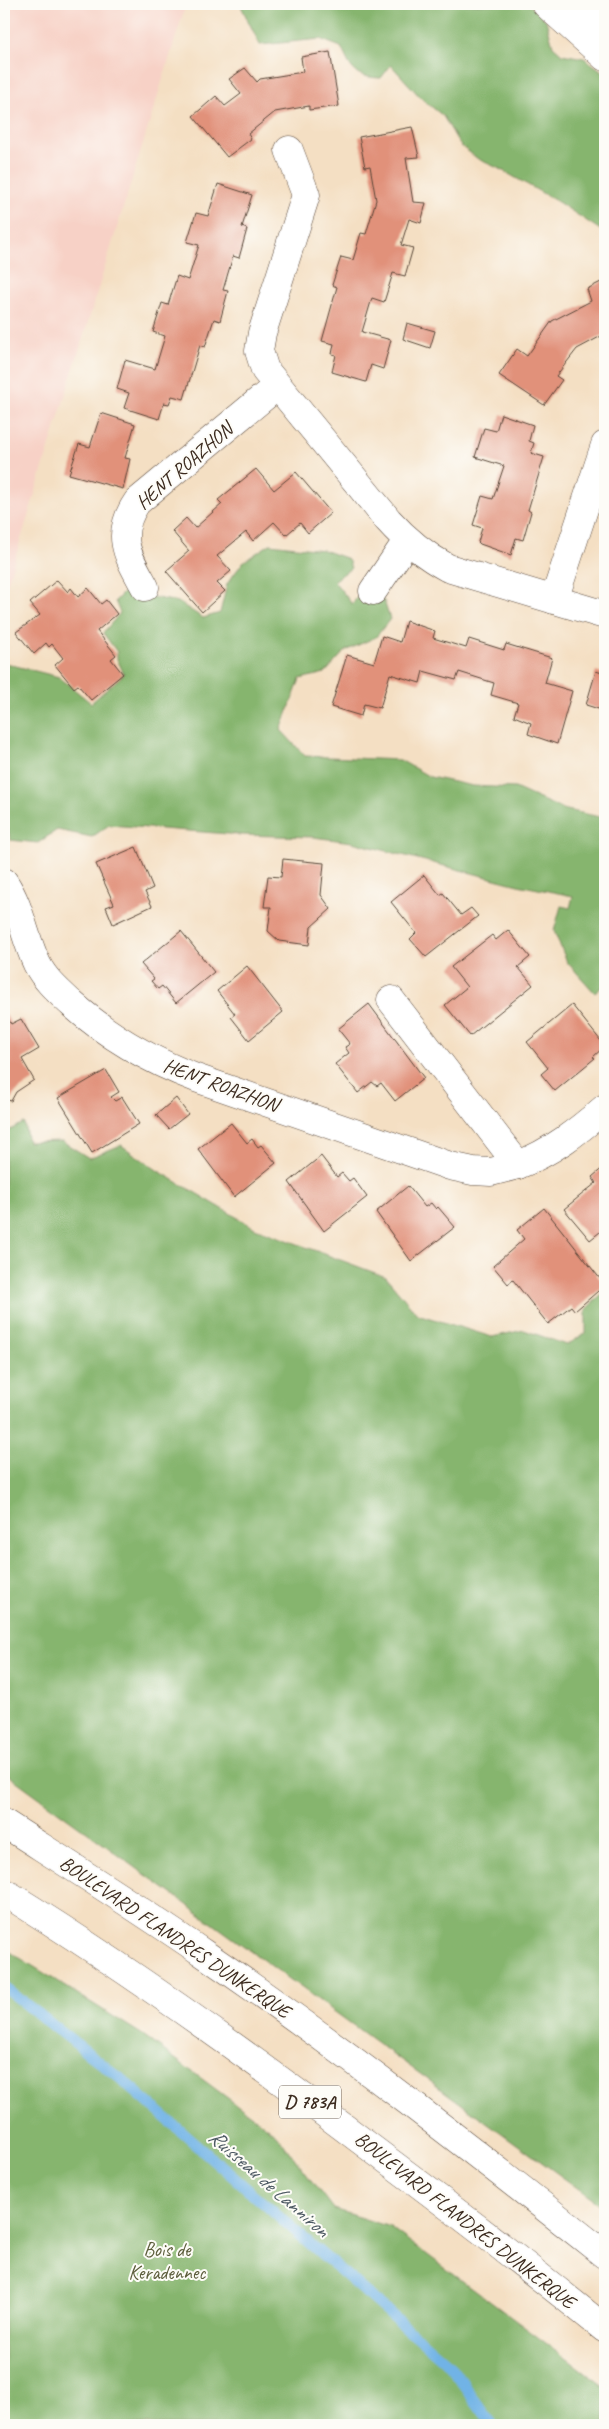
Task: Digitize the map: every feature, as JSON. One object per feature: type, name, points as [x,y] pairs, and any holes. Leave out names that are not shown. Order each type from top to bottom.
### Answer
[{"type":"street","points":[[546,4],[605,57]]},
{"type":"street","points":[[581,4],[605,26]]},
{"type":"street","points":[[289,150],[306,195],[262,333],[259,351],[265,370],[276,386],[407,541],[426,556],[448,568],[605,615]]},
{"type":"street","name":"HENT ROAZHON","points":[[145,587],[129,558],[124,544],[128,515],[137,502],[276,386]]},
{"type":"street","points":[[554,600],[605,445]]},
{"type":"street","points":[[373,591],[407,541]]},
{"type":"street","name":"HENT ROAZHON","points":[[4,882],[18,909],[37,964],[49,982],[88,1018],[133,1050],[196,1078],[420,1158],[473,1171],[491,1172],[518,1165],[547,1153],[605,1108]]},
{"type":"street","points":[[391,1000],[518,1165]]},
{"type":"street","name":"BOULEVARD FLANDRES DUNKERQUE","points":[[4,1823],[220,1965],[497,2169],[605,2255]]},
{"type":"street","name":"BOULEVARD FLANDRES DUNKERQUE","points":[[4,1892],[57,1924],[211,2030],[451,2208],[605,2329]]},
{"type":"shaded area","points":[[4,4],[186,4],[4,594]]},
{"type":"green space","points":[[240,4],[528,4],[546,20],[553,46],[562,54],[584,58],[605,73],[605,233],[558,202],[500,169],[478,159],[460,145],[443,116],[422,99],[391,65],[381,78],[364,76],[351,67],[341,47],[320,39],[260,45]]},
{"type":"green space","points":[[270,544],[323,550],[348,559],[351,568],[334,581],[352,604],[361,593],[384,601],[390,619],[376,637],[345,651],[325,673],[300,679],[281,730],[305,756],[400,760],[430,777],[473,786],[515,788],[562,809],[605,818],[605,984],[595,993],[567,962],[554,931],[561,906],[570,908],[573,896],[518,885],[352,842],[313,837],[242,835],[109,825],[92,837],[57,830],[38,843],[10,840],[4,816],[4,663],[59,677],[91,703],[124,674],[117,659],[117,652],[103,633],[120,613],[115,601],[124,592],[178,602],[203,618],[220,613],[227,584],[243,562]]},
{"type":"green space","points":[[24,1123],[28,1142],[62,1141],[89,1158],[121,1145],[157,1170],[255,1228],[386,1277],[417,1314],[492,1337],[524,1330],[567,1345],[586,1333],[586,1309],[605,1291],[605,2208],[4,1772],[4,1133]]},
{"type":"green space","name":"Bois de Keradennec","points":[[4,1948],[143,2035],[276,2134],[333,2209],[390,2227],[605,2387],[605,2425],[4,2425]]},
{"type":"building","points":[[330,52],[339,106],[309,110],[309,106],[275,112],[248,134],[251,139],[227,157],[193,116],[216,96],[225,106],[241,94],[229,79],[245,68],[257,82],[260,79],[303,72],[301,57]]},
{"type":"building","points":[[412,127],[419,157],[406,158],[413,202],[426,203],[421,223],[409,219],[401,245],[413,248],[405,276],[393,273],[384,302],[372,298],[362,332],[391,340],[383,369],[371,365],[366,382],[332,372],[336,355],[332,354],[334,344],[322,341],[337,287],[332,285],[341,257],[353,260],[361,233],[366,234],[376,200],[370,166],[365,167],[359,137]]},
{"type":"building","points":[[218,184],[252,195],[242,227],[247,229],[239,258],[233,256],[223,290],[228,291],[220,321],[214,319],[205,347],[200,345],[184,399],[172,396],[169,404],[164,403],[159,419],[124,408],[129,393],[117,389],[125,360],[155,369],[165,336],[153,332],[162,303],[168,305],[177,276],[188,280],[199,245],[187,242],[196,213],[208,216]]},
{"type":"building","points":[[605,280],[605,334],[577,349],[556,376],[562,380],[544,405],[499,375],[517,349],[527,356],[552,321],[591,301],[587,289]]},
{"type":"building","points":[[407,323],[435,331],[430,348],[403,339]]},
{"type":"building","points":[[101,413],[135,424],[125,458],[130,459],[123,489],[69,474],[79,444],[90,447]]},
{"type":"building","points":[[501,414],[533,425],[529,441],[534,443],[531,453],[544,457],[528,510],[531,512],[523,540],[516,538],[511,555],[480,544],[478,542],[482,528],[473,525],[482,496],[493,499],[504,466],[475,457],[484,428],[496,431]]},
{"type":"building","points":[[256,469],[274,490],[296,472],[331,513],[308,533],[300,523],[286,535],[274,522],[253,541],[246,532],[217,556],[231,571],[217,583],[225,591],[202,612],[166,571],[189,551],[172,531],[186,518],[195,528],[222,504],[218,500]]},
{"type":"building","points":[[57,580],[68,592],[71,588],[78,597],[88,588],[101,604],[106,600],[117,614],[97,631],[116,655],[111,659],[123,674],[91,700],[78,685],[74,688],[55,665],[63,658],[52,644],[49,647],[46,643],[34,654],[16,632],[40,615],[30,603]]},
{"type":"building","points":[[406,621],[435,631],[433,638],[466,648],[469,639],[504,650],[506,644],[552,658],[545,683],[572,691],[557,744],[528,734],[531,723],[514,716],[518,703],[491,695],[494,683],[459,672],[456,680],[423,671],[420,683],[390,674],[380,708],[364,704],[361,716],[331,707],[347,655],[374,663],[382,636],[400,642]]},
{"type":"building","points":[[596,671],[605,674],[605,711],[586,705]]},
{"type":"building","points":[[136,847],[153,888],[145,892],[152,906],[113,924],[106,907],[114,904],[96,864]]},
{"type":"building","points":[[283,859],[324,863],[321,895],[331,909],[311,927],[309,945],[279,941],[268,931],[271,907],[264,907],[268,876],[281,877]]},
{"type":"building","points":[[424,875],[440,895],[443,893],[461,915],[471,908],[478,916],[426,957],[410,939],[416,933],[391,902]]},
{"type":"building","points":[[508,930],[530,957],[518,967],[533,985],[470,1036],[445,1005],[467,987],[451,967],[492,935],[496,940]]},
{"type":"building","points":[[181,931],[214,972],[176,1003],[162,986],[158,989],[151,981],[154,979],[141,964]]},
{"type":"building","points":[[247,966],[283,1012],[249,1040],[231,1017],[235,1014],[217,991]]},
{"type":"building","points":[[369,1004],[424,1078],[395,1101],[381,1083],[377,1086],[372,1082],[358,1093],[335,1064],[349,1053],[345,1047],[350,1044],[338,1029]]},
{"type":"building","points":[[572,1005],[605,1046],[593,1057],[595,1058],[555,1091],[541,1074],[548,1068],[527,1042]]},
{"type":"building","points":[[4,1011],[11,1024],[21,1019],[39,1049],[22,1059],[34,1080],[16,1092],[11,1101],[4,1099]]},
{"type":"building","points":[[106,1070],[119,1092],[111,1097],[115,1101],[122,1097],[139,1124],[92,1153],[58,1098]]},
{"type":"building","points":[[176,1098],[188,1114],[169,1129],[156,1115]]},
{"type":"building","points":[[231,1123],[247,1143],[252,1139],[258,1147],[261,1145],[276,1163],[234,1197],[198,1149]]},
{"type":"building","points":[[321,1156],[337,1177],[342,1173],[349,1181],[353,1178],[367,1197],[324,1231],[289,1182]]},
{"type":"building","points":[[605,1166],[605,1228],[590,1240],[564,1209],[596,1183],[592,1177]]},
{"type":"building","points":[[408,1186],[425,1207],[431,1203],[436,1209],[438,1207],[455,1227],[411,1261],[376,1212]]},
{"type":"building","points":[[544,1208],[605,1285],[575,1311],[571,1306],[548,1324],[513,1280],[508,1284],[493,1266],[524,1239],[517,1230]]},
{"type":"waterway","name":"Ruisseau de Lanniron","points":[[4,1987],[120,2078],[449,2365],[493,2425]]}]
